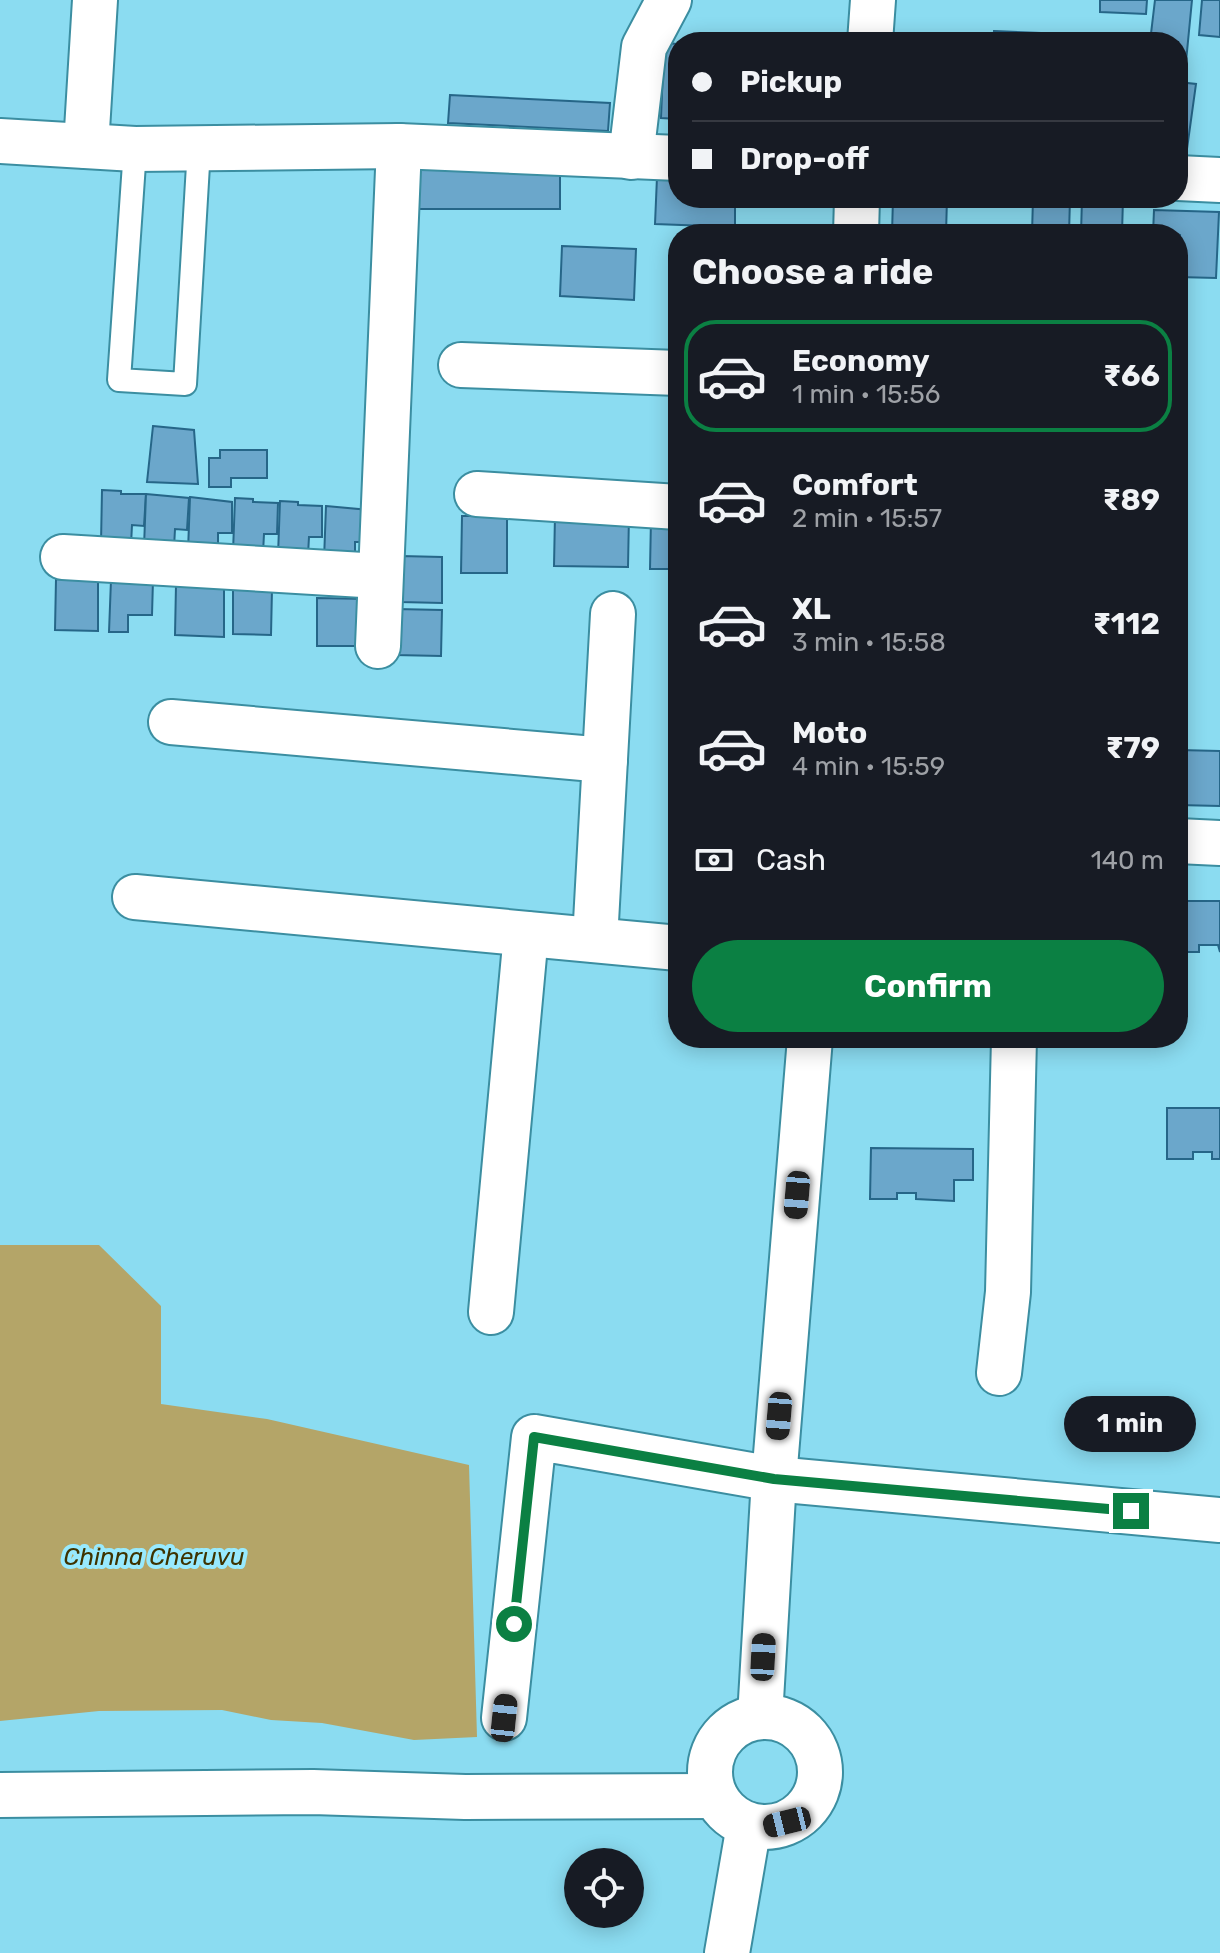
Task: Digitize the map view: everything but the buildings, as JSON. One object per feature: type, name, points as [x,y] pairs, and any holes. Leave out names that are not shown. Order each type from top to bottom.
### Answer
[{"type":"street","points":[[86,146],[95,0]]},
{"type":"street","points":[[631,157],[644,47],[669,0]]},
{"type":"street","points":[[871,32],[873,0]]},
{"type":"street","points":[[0,141],[135,149],[399,146],[668,158]]},
{"type":"street","points":[[378,646],[399,146]]},
{"type":"street","points":[[1188,178],[1220,180]]},
{"type":"street","points":[[461,365],[668,373]]},
{"type":"street","points":[[477,494],[668,506]]},
{"type":"street","points":[[63,557],[380,576]]},
{"type":"street","points":[[595,940],[613,614]]},
{"type":"street","points":[[171,722],[605,760]]},
{"type":"street","points":[[1188,841],[1220,843]]},
{"type":"street","points":[[135,897],[668,947]]},
{"type":"street","points":[[491,1312],[526,934]]},
{"type":"street","points":[[760,1717],[774,1479],[809,1048]]},
{"type":"street","points":[[999,1373],[1008,1292],[1014,1048]]},
{"type":"street","points":[[504,1718],[534,1437],[774,1479],[1220,1520]]},
{"type":"street","points":[[760,1717],[777,1718],[805,1734],[814,1747],[820,1778],[814,1797],[803,1812],[787,1822],[768,1827],[749,1825],[723,1809],[715,1796],[710,1779],[710,1761],[728,1731],[743,1721],[760,1717]]},
{"type":"street","points":[[0,1795],[313,1792],[465,1797],[715,1796]]},
{"type":"street","points":[[727,1953],[749,1825]]},
{"type":"lane","points":[[135,149],[119,380],[185,384],[199,148]]},
{"type":"water","name":"Chinna Cheruvu","points":[[0,1245],[99,1245],[161,1306],[161,1404],[267,1419],[469,1465],[477,1737],[414,1740],[322,1723],[271,1720],[222,1710],[99,1711],[0,1721]]},
{"type":"route","points":[[514,1624],[534,1437],[774,1479],[1131,1511]]}]
